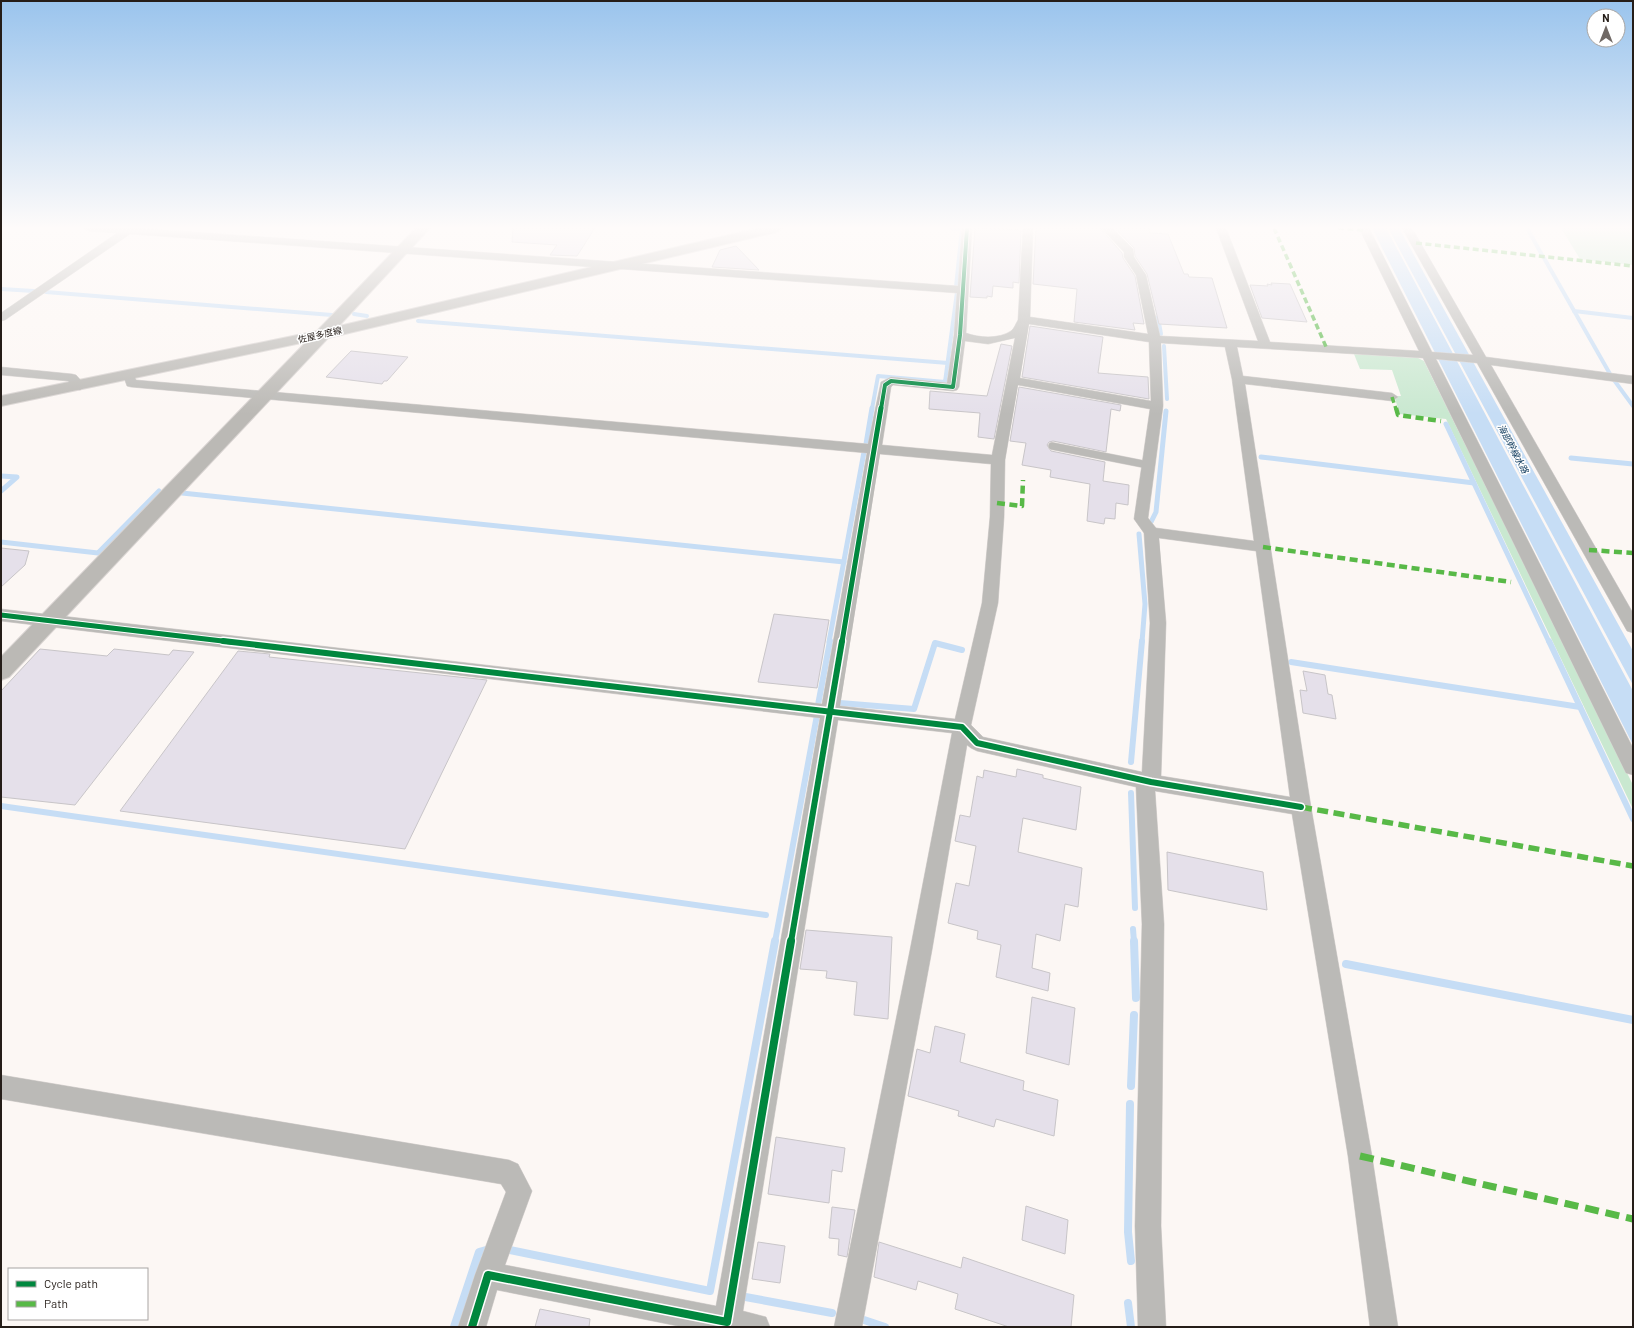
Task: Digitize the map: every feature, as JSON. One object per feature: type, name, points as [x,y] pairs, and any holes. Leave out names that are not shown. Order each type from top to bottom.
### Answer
[{"type":"main road","points":[[1,671],[366,290]]},
{"type":"main road","name":"佐屋多度線","points":[[1,401],[80,386],[324,334],[517,290]]},
{"type":"street","points":[[1,318],[41,290]]},
{"type":"street","points":[[727,1322],[885,385],[891,381],[953,387],[960,335],[962,290]]},
{"type":"street","points":[[848,1327],[921,950],[962,727],[990,603],[997,517],[998,460],[1024,320],[1025,290]]},
{"type":"street","points":[[1144,290],[1155,339],[1157,406],[1141,519],[1151,532],[1158,623],[1148,782],[1153,924],[1148,1226],[1152,1327]]},
{"type":"street","points":[[1244,290],[1265,345]]},
{"type":"street","points":[[1396,290],[1633,767]]},
{"type":"street","points":[[1441,290],[1479,360],[1633,627]]},
{"type":"street","points":[[960,335],[970,339],[992,341],[1016,333],[1024,320]]},
{"type":"street","points":[[1024,320],[1155,339],[1479,360],[1633,380]]},
{"type":"street","points":[[1230,344],[1238,379],[1301,807],[1360,1156],[1384,1327]]},
{"type":"street","points":[[1,371],[72,378],[80,386]]},
{"type":"street","points":[[129,375],[131,383],[998,460]]},
{"type":"street","points":[[1238,379],[1392,397]]},
{"type":"street","points":[[1012,380],[1157,406]]},
{"type":"street","points":[[1151,532],[1263,548]]},
{"type":"street","points":[[1,615],[962,727],[977,743],[1148,782],[1301,807]]},
{"type":"street","points":[[1,1087],[509,1173],[519,1191],[488,1275],[472,1327]]},
{"type":"street","points":[[488,1275],[756,1327]]},
{"type":"lane","points":[[1052,446],[1148,465]]},
{"type":"green space","points":[[1354,354],[1418,358],[1424,361],[1633,785],[1633,809],[1446,419],[1400,414],[1394,396],[1401,396],[1392,370],[1360,369]]},
{"type":"water","points":[[1403,290],[1419,290],[1633,691],[1633,745]]},
{"type":"water","name":"海部幹線水路","points":[[1421,290],[1433,290],[1633,651],[1633,685]]},
{"type":"building","points":[[971,290],[993,290],[992,297],[970,297]]},
{"type":"building","points":[[1077,290],[1138,290],[1144,324],[1133,323],[1135,330],[1074,322]]},
{"type":"building","points":[[1151,290],[1216,290],[1227,328],[1159,324]]},
{"type":"building","points":[[1252,290],[1293,290],[1307,322],[1262,318]]},
{"type":"building","points":[[1030,326],[1103,337],[1098,373],[1148,377],[1149,399],[1022,377]]},
{"type":"building","points":[[1001,344],[1012,346],[994,439],[978,437],[980,413],[929,409],[930,391],[987,396]]},
{"type":"building","points":[[351,351],[408,357],[387,381],[384,381],[382,384],[326,377]]},
{"type":"building","points":[[1019,387],[1121,405],[1120,411],[1111,409],[1106,452],[1053,441],[1049,442],[1047,445],[1051,451],[1105,462],[1103,481],[1129,485],[1128,505],[1116,503],[1115,519],[1105,518],[1104,524],[1087,521],[1090,484],[1050,477],[1051,470],[1022,465],[1026,443],[1010,441]]},
{"type":"building","points":[[1,548],[29,551],[25,565],[1,587]]},
{"type":"building","points":[[774,614],[829,620],[817,688],[758,682]]},
{"type":"building","points":[[40,649],[107,656],[114,649],[169,655],[173,650],[194,652],[75,805],[1,797],[1,691]]},
{"type":"building","points":[[238,651],[270,654],[269,657],[487,680],[405,849],[120,811]]},
{"type":"building","points":[[1303,671],[1325,675],[1328,694],[1332,695],[1336,719],[1303,713],[1300,690],[1307,691]]},
{"type":"building","points":[[1017,769],[1043,775],[1043,778],[1081,787],[1076,830],[1023,818],[1018,852],[1082,868],[1078,907],[1065,904],[1060,941],[1036,934],[1032,968],[1050,973],[1048,991],[996,977],[1001,945],[977,939],[978,931],[948,923],[956,883],[969,886],[976,846],[955,841],[960,815],[970,817],[977,776],[983,778],[984,770],[1016,777]]},
{"type":"building","points":[[1167,852],[1263,872],[1267,910],[1168,890]]},
{"type":"building","points":[[806,930],[892,937],[888,1019],[854,1015],[857,982],[826,978],[827,971],[800,969]]},
{"type":"building","points":[[1032,997],[1075,1008],[1069,1065],[1026,1053]]},
{"type":"building","points":[[935,1026],[965,1034],[960,1062],[1024,1081],[1023,1090],[1058,1100],[1054,1136],[996,1119],[994,1127],[958,1116],[959,1111],[908,1096],[917,1049],[930,1053]]},
{"type":"building","points":[[776,1137],[845,1148],[842,1172],[832,1170],[829,1203],[768,1194]]},
{"type":"building","points":[[1026,1206],[1068,1220],[1065,1254],[1022,1240]]},
{"type":"building","points":[[832,1207],[855,1210],[847,1257],[838,1255],[839,1239],[829,1238]]},
{"type":"building","points":[[758,1242],[785,1246],[780,1283],[752,1279]]},
{"type":"building","points":[[879,1242],[961,1268],[963,1257],[1074,1295],[1071,1327],[1009,1327],[955,1309],[958,1294],[918,1281],[916,1290],[874,1277]]},
{"type":"building","points":[[540,1309],[590,1319],[589,1327],[535,1327]]},
{"type":"waterway","points":[[17,290],[34,291]]},
{"type":"waterway","points":[[1562,290],[1574,311]]},
{"type":"waterway","points":[[46,292],[332,315]]},
{"type":"waterway","points":[[948,363],[957,292]]},
{"type":"waterway","points":[[1574,311],[1633,318]]},
{"type":"waterway","points":[[1574,311],[1610,374]]},
{"type":"waterway","points":[[354,314],[367,316]]},
{"type":"waterway","points":[[1158,317],[1161,334]]},
{"type":"waterway","points":[[418,321],[948,363]]},
{"type":"waterway","points":[[1164,346],[1167,399]]},
{"type":"waterway","points":[[872,409],[878,376],[945,382],[948,363]]},
{"type":"waterway","points":[[1614,380],[1633,406]]},
{"type":"waterway","points":[[866,444],[872,408]]},
{"type":"waterway","points":[[1151,522],[1156,512],[1166,411]]},
{"type":"waterway","points":[[1446,424],[1474,483]]},
{"type":"waterway","points":[[844,562],[864,452]]},
{"type":"waterway","points":[[1261,457],[1474,483]]},
{"type":"waterway","points":[[1571,458],[1633,464]]},
{"type":"waterway","points":[[1,476],[17,477],[1,491]]},
{"type":"waterway","points":[[1474,483],[1549,642]]},
{"type":"waterway","points":[[1,542],[98,553],[159,491]]},
{"type":"waterway","points":[[182,493],[844,562]]},
{"type":"waterway","points":[[1139,534],[1145,604],[1142,642]]},
{"type":"waterway","points":[[829,642],[844,562]]},
{"type":"waterway","points":[[818,705],[830,641]]},
{"type":"waterway","points":[[1131,762],[1142,641]]},
{"type":"waterway","points":[[1549,641],[1633,819]]},
{"type":"waterway","points":[[840,703],[914,709],[935,643],[962,650]]},
{"type":"waterway","points":[[1291,662],[1580,707]]},
{"type":"waterway","points":[[775,942],[817,715]]},
{"type":"waterway","points":[[1131,793],[1135,908]]},
{"type":"waterway","points":[[1,806],[766,915]]},
{"type":"waterway","points":[[1133,929],[1134,942]]},
{"type":"waterway","points":[[505,1249],[710,1291],[775,941]]},
{"type":"waterway","points":[[1134,941],[1136,998]]},
{"type":"waterway","points":[[1346,964],[1633,1020]]},
{"type":"waterway","points":[[1131,1086],[1134,1015]]},
{"type":"waterway","points":[[1130,1104],[1128,1232],[1131,1261]]},
{"type":"waterway","points":[[454,1327],[479,1252],[486,1250]]},
{"type":"waterway","points":[[740,1296],[832,1313]]},
{"type":"waterway","points":[[1128,1303],[1131,1327]]},
{"type":"waterway","points":[[864,1320],[885,1327]]},
{"type":"marked path","points":[[1301,290],[1327,349]]},
{"type":"marked path","points":[[1392,397],[1398,415],[1441,421]]},
{"type":"marked path","points":[[997,503],[1022,506],[1023,480]]},
{"type":"marked path","points":[[1263,547],[1511,582]]},
{"type":"marked path","points":[[1589,550],[1633,553]]},
{"type":"marked path","points":[[1301,807],[1633,866]]},
{"type":"marked path","points":[[1360,1156],[1633,1219]]},
{"type":"cycle path","points":[[472,1327],[488,1275],[727,1322],[885,385],[891,381],[953,387],[960,335],[963,290]]},
{"type":"cycle path","points":[[1,615],[962,727],[977,743],[1151,782],[1301,807]]}]
